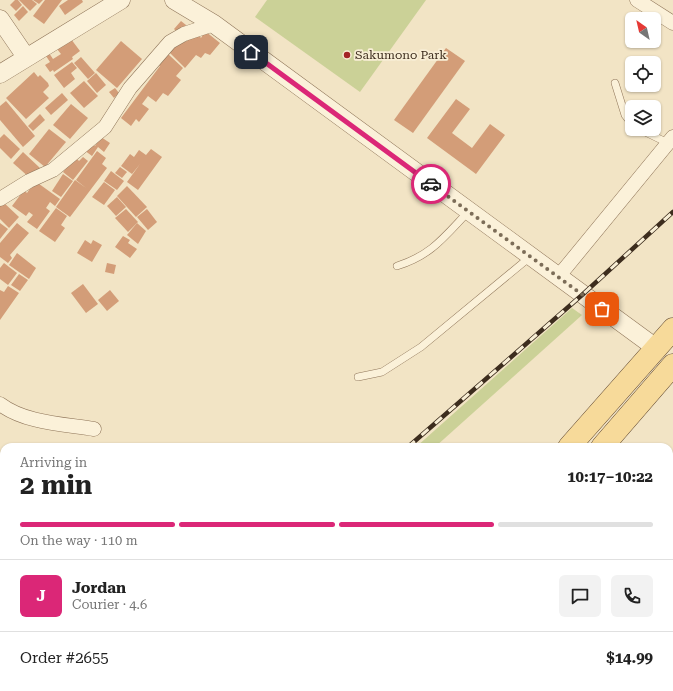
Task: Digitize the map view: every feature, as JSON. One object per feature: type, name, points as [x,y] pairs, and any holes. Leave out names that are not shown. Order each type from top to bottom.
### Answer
[{"type":"main road","points":[[573,443],[665,354],[673,329]]},
{"type":"main road","points":[[605,443],[673,365]]},
{"type":"street","points":[[0,74],[121,0]]},
{"type":"street","points":[[174,0],[214,24],[665,354]]},
{"type":"street","points":[[637,0],[673,23]]},
{"type":"street","points":[[0,19],[26,57]]},
{"type":"street","points":[[0,199],[29,181],[53,170],[105,127],[130,88],[170,42],[184,34],[214,24]]},
{"type":"street","points":[[558,277],[671,140]]},
{"type":"street","points":[[0,404],[8,410],[22,415],[94,429]]},
{"type":"lane","points":[[616,83],[625,115]]},
{"type":"lane","points":[[659,136],[671,140]]},
{"type":"lane","points":[[398,266],[427,254],[469,211]]},
{"type":"lane","points":[[358,377],[382,372],[421,347],[531,257]]},
{"type":"green space","name":"Sakumono Park","points":[[267,0],[426,0],[360,92],[255,17]]},
{"type":"green space","points":[[572,308],[582,315],[439,443],[420,443]]},
{"type":"building","points":[[15,0],[18,0],[22,5],[16,11],[10,5]]},
{"type":"building","points":[[19,0],[32,0],[37,4],[30,11]]},
{"type":"building","points":[[33,0],[43,0],[39,4]]},
{"type":"building","points":[[45,0],[62,0],[44,24],[33,16]]},
{"type":"building","points":[[68,0],[82,0],[83,2],[65,15],[59,6]]},
{"type":"building","points":[[23,6],[28,12],[19,21],[14,15]]},
{"type":"building","points":[[181,21],[186,25],[179,34],[174,29]]},
{"type":"building","points":[[205,31],[220,43],[210,55],[205,53],[201,58],[196,55],[185,68],[167,50],[182,39],[185,42],[198,34],[201,38]]},
{"type":"building","points":[[71,39],[80,51],[72,57],[73,59],[54,72],[53,70],[50,72],[45,65],[50,62],[46,56],[49,53],[53,59],[61,54],[57,49]]},
{"type":"building","points":[[121,41],[142,59],[117,88],[96,70]]},
{"type":"building","points":[[446,48],[465,61],[413,133],[394,120]]},
{"type":"building","points":[[168,54],[183,68],[176,76],[181,80],[168,96],[163,93],[156,102],[148,96],[142,104],[149,109],[139,122],[136,119],[131,126],[121,118],[160,66],[156,63]]},
{"type":"building","points":[[81,57],[95,73],[88,79],[74,63]]},
{"type":"building","points":[[72,62],[77,68],[71,73],[75,79],[64,88],[54,75]]},
{"type":"building","points":[[34,72],[38,77],[40,75],[48,83],[49,86],[43,92],[49,98],[26,119],[6,98]]},
{"type":"building","points":[[96,73],[106,85],[97,93],[87,81]]},
{"type":"building","points":[[84,81],[98,96],[84,108],[70,93]]},
{"type":"building","points":[[115,88],[119,93],[114,98],[109,92]]},
{"type":"building","points":[[62,93],[68,100],[51,115],[45,108]]},
{"type":"building","points":[[456,99],[470,109],[452,133],[472,148],[490,124],[505,135],[476,174],[427,138]]},
{"type":"building","points":[[6,101],[35,136],[23,147],[0,120],[0,106]]},
{"type":"building","points":[[71,104],[88,118],[70,139],[53,125]]},
{"type":"building","points":[[40,114],[45,120],[33,131],[28,126]]},
{"type":"building","points":[[49,129],[66,142],[45,167],[29,154]]},
{"type":"building","points":[[4,134],[20,149],[11,159],[0,148],[0,138]]},
{"type":"building","points":[[101,137],[110,143],[104,152],[98,147],[92,156],[84,150],[90,142],[95,146]]},
{"type":"building","points":[[151,149],[162,157],[138,190],[127,182],[140,164],[132,174],[121,166],[130,154],[134,157],[139,150],[146,155]]},
{"type":"building","points":[[97,151],[106,158],[102,164],[107,168],[70,217],[56,207],[75,180],[86,188],[76,180]]},
{"type":"building","points":[[23,152],[40,168],[30,178],[13,163]]},
{"type":"building","points":[[75,157],[79,161],[83,157],[88,161],[73,180],[63,172]]},
{"type":"building","points":[[120,167],[127,172],[122,178],[115,173]]},
{"type":"building","points":[[111,171],[124,181],[117,190],[104,181]]},
{"type":"building","points":[[63,174],[73,181],[61,197],[52,191]]},
{"type":"building","points":[[35,181],[60,199],[55,206],[50,202],[46,208],[50,211],[37,229],[27,222],[33,215],[29,212],[26,216],[12,206],[24,190],[27,193]]},
{"type":"building","points":[[104,182],[115,190],[104,205],[92,197]]},
{"type":"building","points":[[127,186],[147,207],[136,217],[117,196]]},
{"type":"building","points":[[117,197],[126,207],[116,216],[107,206]]},
{"type":"building","points":[[2,201],[19,217],[9,228],[0,219],[0,203]]},
{"type":"building","points":[[56,208],[67,216],[61,225],[65,228],[55,242],[39,231]]},
{"type":"building","points":[[126,209],[138,222],[128,232],[115,218]]},
{"type":"building","points":[[147,209],[157,222],[148,230],[137,217]]},
{"type":"building","points":[[0,223],[8,229],[0,239]]},
{"type":"building","points":[[17,223],[29,233],[10,255],[12,258],[8,263],[0,257],[0,243]]},
{"type":"building","points":[[137,223],[146,231],[138,244],[127,235]]},
{"type":"building","points":[[123,236],[130,240],[128,243],[137,249],[130,258],[115,247]]},
{"type":"building","points":[[85,240],[91,244],[93,240],[102,245],[92,262],[77,253]]},
{"type":"building","points":[[17,253],[36,268],[29,279],[9,265]]},
{"type":"building","points":[[4,263],[17,273],[8,285],[0,279],[0,268]]},
{"type":"building","points":[[107,263],[116,265],[114,274],[105,272]]},
{"type":"building","points":[[19,274],[28,280],[20,291],[11,285]]},
{"type":"building","points":[[83,284],[98,304],[86,313],[71,293]]},
{"type":"building","points":[[8,286],[19,293],[0,320],[0,290],[4,292]]},
{"type":"building","points":[[110,290],[119,301],[107,311],[98,300]]},
{"type":"railway","points":[[413,443],[582,295],[673,212]]},
{"type":"way so far","points":[[431,184],[602,309]]},
{"type":"place","name":"Sakumono Park","points":[[347,55]]},
{"type":"route","points":[[251,52],[431,184]]}]
